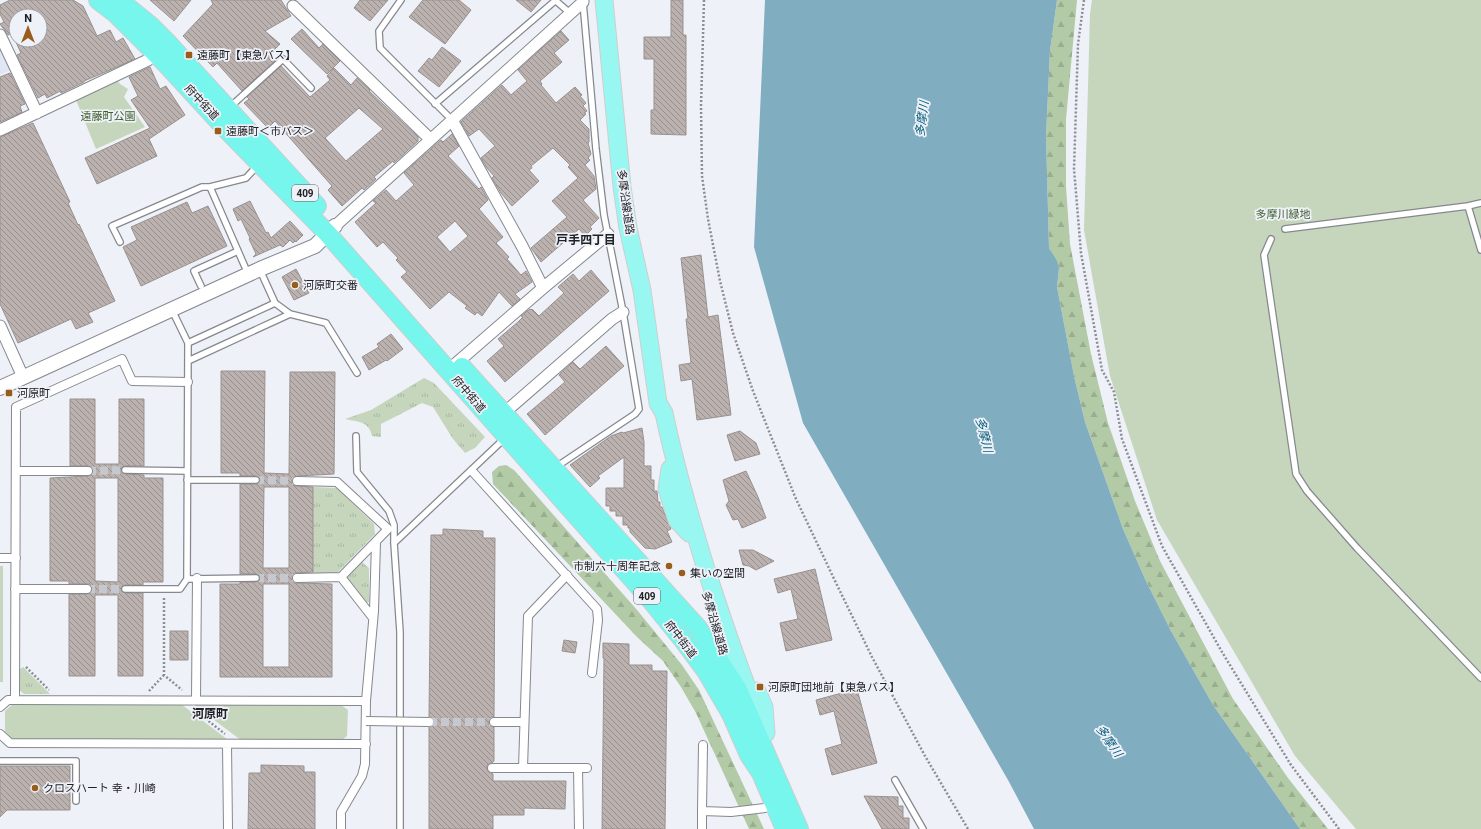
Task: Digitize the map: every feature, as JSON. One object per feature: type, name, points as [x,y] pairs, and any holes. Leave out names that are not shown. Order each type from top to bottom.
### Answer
[{"type":"highway","name":"府中街道","points":[[98,0],[161,47],[229,108],[331,230],[511,432],[644,592],[706,671],[731,714],[749,755],[766,770],[799,829]]},
{"type":"highway","name":"府中街道","points":[[120,0],[150,26],[161,47],[259,163],[331,230]]},
{"type":"highway","name":"府中街道","points":[[453,366],[504,413],[511,432],[554,469],[635,558],[657,568],[678,590],[686,602],[688,616],[734,671],[738,690],[785,829]]},
{"type":"main road","name":"多摩沿線道路","points":[[604,0],[622,186],[628,228],[643,298],[658,403],[656,415],[670,469],[667,488],[677,520],[689,533],[725,656],[734,671]]},
{"type":"main road","name":"多摩沿線道路","points":[[658,403],[664,413],[682,489],[716,598],[734,671]]},
{"type":"main road","points":[[734,671],[751,678],[764,707],[766,733],[771,748],[766,770]]},
{"type":"street","points":[[0,388],[260,269],[315,246],[430,139],[583,1]]},
{"type":"street","points":[[291,3],[430,139]]},
{"type":"street","points":[[0,35],[37,114]]},
{"type":"street","points":[[0,130],[37,114],[148,60],[161,47]]},
{"type":"street","points":[[452,120],[522,246],[543,288]]},
{"type":"street","points":[[453,366],[608,234]]},
{"type":"street","points":[[504,413],[612,319],[623,312]]},
{"type":"street","points":[[0,326],[23,377]]},
{"type":"street","points":[[15,700],[16,407],[122,359],[132,381],[188,382]]},
{"type":"street","points":[[16,471],[88,471]]},
{"type":"street","points":[[472,471],[597,609],[598,620],[592,673]]},
{"type":"street","points":[[296,481],[337,482],[388,529],[340,577],[297,578]]},
{"type":"street","points":[[341,829],[341,812],[362,776],[365,764],[366,701],[373,618],[376,542]]},
{"type":"street","points":[[0,558],[16,558]]},
{"type":"street","points":[[523,768],[528,616],[567,575]]},
{"type":"street","points":[[340,577],[373,618]]},
{"type":"street","points":[[196,700],[197,578]]},
{"type":"street","points":[[15,589],[87,589]]},
{"type":"street","points":[[0,707],[8,700],[366,701]]},
{"type":"street","points":[[366,721],[429,722]]},
{"type":"street","points":[[494,722],[524,722]]},
{"type":"street","points":[[0,734],[10,743],[366,744]]},
{"type":"street","points":[[227,744],[228,829]]},
{"type":"street","points":[[702,829],[703,745]]},
{"type":"street","points":[[492,768],[587,768]]},
{"type":"street","points":[[578,768],[579,829]]},
{"type":"street","points":[[702,811],[730,812],[765,808]]},
{"type":"lane","points":[[401,0],[379,31],[380,48],[452,120]]},
{"type":"lane","points":[[435,104],[556,0],[570,13]]},
{"type":"lane","points":[[554,469],[568,458],[635,414],[639,409],[623,312],[604,215],[597,157],[583,1]]},
{"type":"lane","points":[[229,108],[284,59],[311,88]]},
{"type":"lane","points":[[120,242],[112,226],[202,187],[210,187],[246,178],[259,163]]},
{"type":"lane","points":[[210,187],[244,267]]},
{"type":"lane","points":[[1285,229],[1468,206],[1481,203]]},
{"type":"lane","points":[[1468,206],[1481,250]]},
{"type":"lane","points":[[1271,239],[1264,255],[1296,474],[1307,490],[1357,548],[1481,678]]},
{"type":"lane","points":[[201,286],[194,271],[238,251]]},
{"type":"lane","points":[[260,269],[275,303],[290,314],[326,323],[357,373]]},
{"type":"lane","points":[[188,343],[275,303]]},
{"type":"lane","points":[[125,589],[180,589],[187,579],[188,343],[172,310]]},
{"type":"lane","points":[[188,361],[290,314]]},
{"type":"lane","points":[[394,543],[472,471],[511,432]]},
{"type":"lane","points":[[356,436],[357,472],[389,511],[394,525],[400,632],[400,829]]},
{"type":"lane","points":[[125,470],[187,471]]},
{"type":"lane","points":[[187,480],[256,480]]},
{"type":"lane","points":[[187,579],[256,578]]},
{"type":"lane","points":[[0,761],[76,761],[76,801]]},
{"type":"lane","points":[[895,780],[923,829]]},
{"type":"path","points":[[704,0],[701,106],[702,176],[708,219],[720,281],[733,333],[753,391],[796,499],[836,585],[872,657],[968,829]]},
{"type":"path","points":[[1084,0],[1078,44],[1074,169],[1080,253],[1102,370],[1114,392],[1122,439],[1162,546],[1222,652],[1290,765],[1339,829]]},
{"type":"path","points":[[139,700],[164,675],[164,589]]},
{"type":"path","points":[[15,657],[59,700]]},
{"type":"path","points":[[164,675],[196,700]]},
{"type":"path","points":[[182,700],[238,744]]},
{"type":"shaded area","points":[[0,48],[11,70],[0,75]]},
{"type":"green space","points":[[1057,0],[1077,0],[1066,119],[1066,187],[1070,244],[1091,354],[1108,423],[1135,501],[1160,561],[1233,699],[1288,778],[1328,829],[1300,829],[1213,705],[1171,631],[1145,579],[1123,529],[1085,422],[1074,376],[1057,287],[1059,268],[1049,248],[1046,136],[1050,51]]},
{"type":"green space","name":"多摩川緑地","points":[[1092,0],[1481,0],[1481,829],[1356,829],[1295,756],[1157,520],[1110,376],[1084,230],[1090,14]]},
{"type":"green space","name":"遠藤町公園","points":[[117,80],[128,89],[124,97],[145,127],[96,149],[76,100]]},
{"type":"green space","points":[[424,378],[434,383],[485,437],[475,448],[465,453],[453,439],[433,407],[422,403],[381,424],[381,437],[372,436],[368,427],[362,423],[345,419],[371,410]]},
{"type":"green space","points":[[506,465],[514,470],[637,610],[682,665],[699,690],[764,829],[749,829],[696,713],[681,687],[663,661],[637,637],[493,484],[492,472],[499,466]]},
{"type":"green space","points":[[313,487],[337,488],[374,524],[375,534],[337,573],[312,573]]},
{"type":"green space","points":[[362,562],[369,568],[369,602],[362,602],[345,580]]},
{"type":"green space","points":[[0,566],[3,566],[3,682],[0,682]]},
{"type":"green space","points":[[23,667],[50,694],[24,694],[19,690],[20,669]]},
{"type":"green space","points":[[14,703],[181,704],[228,740],[14,741],[5,731],[5,711]]},
{"type":"green space","points":[[193,704],[341,705],[348,710],[347,736],[341,741],[242,741]]},
{"type":"water","name":"多摩川","points":[[765,0],[1057,0],[1050,51],[1046,136],[1049,248],[1057,261],[1059,268],[1057,287],[1074,376],[1085,422],[1123,529],[1145,579],[1171,631],[1213,705],[1300,829],[1034,829],[1008,780],[803,423],[754,247]]},
{"type":"building","points":[[10,0],[73,0],[83,6],[97,36],[110,30],[116,42],[123,38],[135,59],[84,81],[61,93],[60,91],[47,98],[45,94],[38,98],[17,55],[21,53],[19,48],[48,48],[48,8],[8,8],[8,35],[0,24],[4,22],[0,14],[0,5]]},
{"type":"building","points":[[150,0],[191,0],[174,21]]},
{"type":"building","points":[[211,0],[281,0],[291,16],[265,31],[280,44],[270,54],[276,60],[242,91],[217,63],[213,67],[183,36],[213,4]]},
{"type":"building","points":[[360,0],[388,0],[370,21],[354,8]]},
{"type":"building","points":[[423,0],[459,0],[471,10],[445,44],[409,17]]},
{"type":"building","points":[[516,0],[541,0],[531,12]]},
{"type":"building","points":[[671,0],[683,0],[683,35],[686,35],[686,135],[651,134],[651,110],[654,110],[654,59],[644,59],[644,37],[671,37]]},
{"type":"building","points":[[302,29],[319,48],[323,44],[340,61],[327,74],[291,39]]},
{"type":"building","points":[[561,31],[569,40],[554,53],[562,62],[540,81],[542,84],[541,85],[556,103],[575,87],[582,95],[580,96],[586,103],[583,106],[587,111],[584,113],[586,114],[580,120],[589,129],[588,143],[591,154],[588,158],[590,160],[585,165],[594,176],[596,189],[583,200],[599,218],[590,227],[592,229],[585,236],[579,229],[541,262],[531,248],[567,217],[552,201],[578,178],[568,167],[570,165],[553,148],[531,166],[532,168],[529,170],[539,181],[512,206],[501,193],[492,178],[494,176],[481,158],[495,146],[479,129],[469,136],[461,122],[502,85],[511,95],[527,81],[518,70]]},
{"type":"building","points":[[442,47],[461,61],[439,87],[418,71],[429,58],[432,60]]},
{"type":"building","points":[[281,66],[310,97],[330,80],[327,76],[334,68],[351,85],[357,78],[418,137],[418,141],[394,163],[393,161],[374,177],[376,179],[364,190],[362,188],[342,206],[328,190],[332,186],[275,121],[268,128],[244,103],[249,99],[247,97]],"holes":[[[359,108],[383,129],[346,161],[325,138]]]},
{"type":"building","points":[[150,67],[160,89],[166,86],[185,115],[149,139],[157,156],[97,184],[85,158],[150,128],[131,100],[138,96],[129,77]]},
{"type":"building","points":[[10,73],[25,104],[20,106],[22,112],[0,122],[0,77]]},
{"type":"building","points":[[33,123],[70,202],[68,203],[78,225],[79,224],[115,301],[88,313],[93,322],[76,329],[71,319],[18,343],[0,304],[0,137]]},
{"type":"building","points":[[452,134],[459,146],[448,156],[479,189],[481,187],[488,200],[479,209],[503,237],[496,243],[509,257],[507,259],[521,275],[526,271],[532,282],[515,294],[520,299],[512,306],[499,292],[482,316],[477,312],[475,315],[465,308],[467,306],[449,292],[430,309],[401,277],[407,272],[396,260],[398,258],[383,242],[377,247],[355,222],[376,203],[373,201],[386,190],[396,201],[414,185],[404,173],[441,140],[443,142]],"holes":[[[455,221],[468,236],[450,252],[437,237]]]},
{"type":"building","points":[[250,201],[266,233],[268,232],[271,238],[290,221],[303,235],[296,242],[295,241],[293,243],[290,240],[283,247],[280,245],[253,257],[256,254],[249,239],[250,238],[241,219],[238,221],[233,209]]},
{"type":"building","points":[[187,202],[192,213],[208,206],[227,246],[141,286],[123,247],[137,240],[131,227]]},
{"type":"building","points":[[701,255],[708,317],[718,315],[731,415],[697,420],[692,379],[681,381],[679,365],[691,363],[681,258]]},
{"type":"building","name":"河原町交番","points":[[296,269],[309,293],[294,300],[282,277]]},
{"type":"building","points":[[591,270],[609,291],[505,382],[487,361],[504,346],[498,339],[518,322],[523,317],[521,316],[530,309],[532,309],[539,316],[564,293],[558,287],[573,274],[579,281]]},
{"type":"building","points":[[391,334],[403,349],[387,361],[386,360],[369,370],[362,357],[379,347],[377,344]]},
{"type":"building","points":[[606,346],[624,366],[545,435],[527,414],[565,382],[559,375],[573,362],[580,369]]},
{"type":"building","points":[[221,371],[265,371],[264,473],[289,474],[290,372],[335,372],[334,474],[297,476],[293,478],[292,481],[292,484],[296,486],[313,487],[313,572],[294,573],[292,579],[294,583],[332,584],[332,677],[220,677],[220,584],[256,582],[260,578],[256,574],[240,574],[240,484],[258,484],[260,482],[260,478],[256,476],[240,476],[240,473],[221,473]],"holes":[[[264,487],[289,487],[289,568],[263,568]],[[263,584],[289,584],[289,667],[263,667]]]},
{"type":"building","points":[[70,399],[95,399],[95,464],[119,464],[119,399],[144,399],[144,466],[125,466],[121,470],[125,474],[144,475],[144,478],[163,478],[163,582],[143,582],[143,585],[125,585],[121,589],[125,593],[143,593],[143,676],[118,676],[118,595],[95,595],[95,676],[69,676],[69,594],[87,594],[92,592],[92,589],[90,584],[69,584],[69,581],[50,581],[50,478],[88,476],[93,474],[93,468],[88,466],[70,466]],"holes":[[[95,478],[118,478],[118,582],[95,581]]]},
{"type":"building","points":[[642,428],[644,442],[644,466],[651,466],[651,480],[654,480],[654,491],[657,491],[658,502],[660,502],[660,507],[662,507],[671,529],[667,531],[672,542],[655,549],[645,548],[630,532],[628,525],[623,525],[623,516],[616,516],[616,511],[610,511],[610,506],[606,506],[606,488],[624,488],[624,457],[598,476],[600,478],[590,487],[570,465],[611,436]]},
{"type":"building","points":[[740,431],[756,443],[760,454],[735,461],[727,435]]},
{"type":"building","points":[[746,471],[766,518],[742,528],[738,519],[733,520],[726,505],[729,501],[723,480]]},
{"type":"building","points":[[443,529],[483,531],[483,538],[495,538],[494,717],[491,717],[489,722],[489,725],[494,727],[494,761],[487,765],[487,770],[493,774],[493,781],[566,781],[565,809],[524,808],[524,815],[493,815],[493,829],[429,829],[429,727],[433,725],[434,722],[432,718],[429,717],[431,535],[443,535]]},
{"type":"building","points":[[739,550],[753,550],[774,561],[756,570],[749,566],[743,565]]},
{"type":"building","points":[[815,569],[832,640],[786,651],[780,623],[798,619],[791,589],[778,593],[774,579]]},
{"type":"building","points":[[170,631],[188,631],[188,660],[170,660]]},
{"type":"building","points":[[564,640],[577,642],[575,653],[562,651]]},
{"type":"building","points":[[603,643],[629,644],[629,665],[652,665],[652,671],[667,671],[665,829],[602,829]]},
{"type":"building","points":[[857,689],[877,763],[832,775],[825,749],[842,744],[834,711],[820,715],[816,700]]},
{"type":"building","points":[[261,765],[304,766],[304,772],[315,772],[315,829],[248,829],[249,773],[261,773]]},
{"type":"building","name":"クロスハート 幸・川崎","points":[[0,766],[70,766],[70,810],[7,810],[0,817]]},
{"type":"building","points":[[864,796],[898,797],[898,806],[903,806],[903,818],[909,818],[909,829],[882,829]]},
{"type":"tunnel","points":[[88,471],[125,470]]},
{"type":"tunnel","points":[[256,480],[297,481]]},
{"type":"tunnel","points":[[256,578],[297,578]]},
{"type":"tunnel","points":[[87,589],[125,589]]},
{"type":"tunnel","points":[[429,722],[494,722]]},
{"type":"place","name":"遠藤町【東急バス】","points":[[189,55]]},
{"type":"place","name":"遠藤町＜市バス＞","points":[[218,131]]},
{"type":"place","name":"河原町交番","points":[[295,285]]},
{"type":"place","name":"河原町","points":[[9,393]]},
{"type":"place","name":"市制六十周年記念","points":[[669,566]]},
{"type":"place","name":"集いの空間","points":[[682,573]]},
{"type":"place","name":"河原町団地前【東急バス】","points":[[760,687]]},
{"type":"place","name":"クロスハート 幸・川崎","points":[[35,788]]},
{"type":"district","name":"戸手四丁目","points":[[586,240]]},
{"type":"district","name":"河原町","points":[[210,714]]}]
